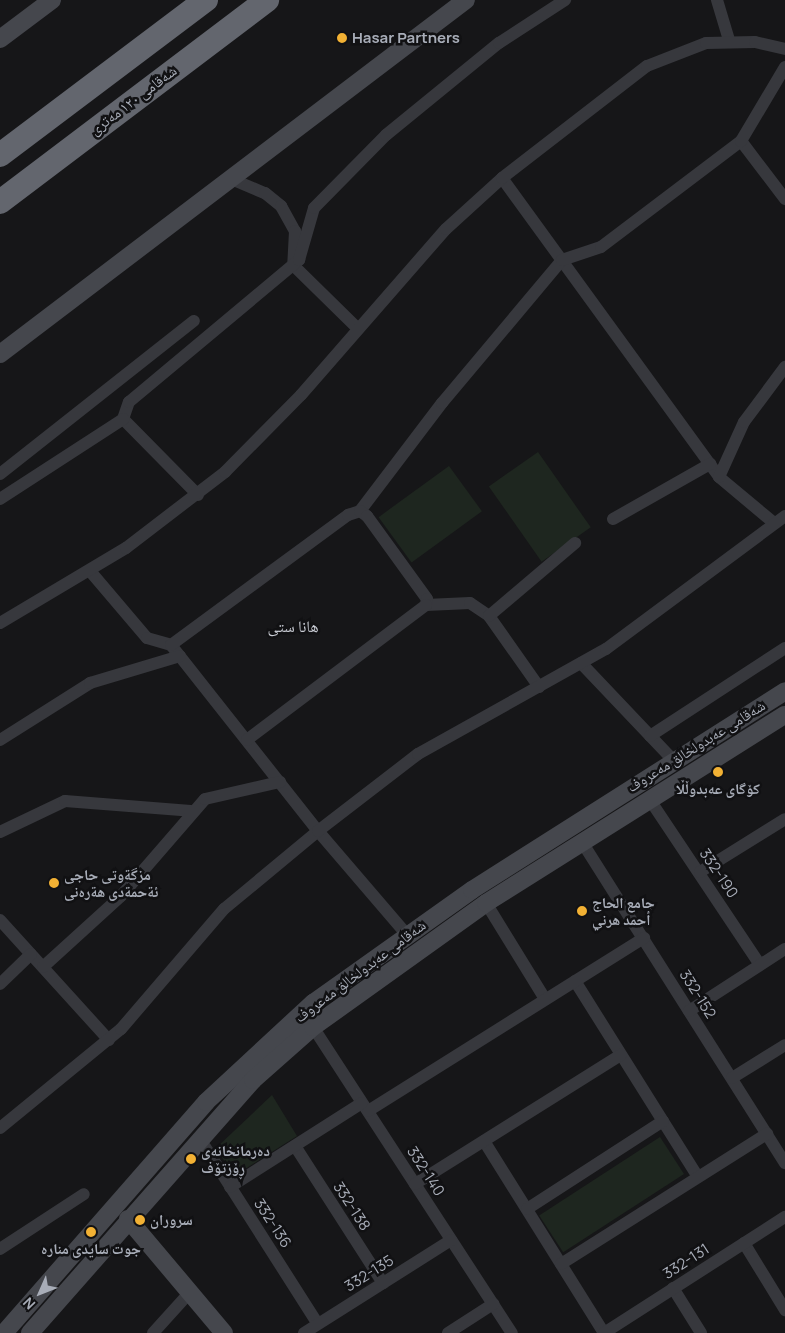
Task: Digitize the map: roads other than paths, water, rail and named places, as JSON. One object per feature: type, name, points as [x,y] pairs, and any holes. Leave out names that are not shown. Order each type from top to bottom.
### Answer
[{"type":"highway","points":[[0,154],[206,0]]},
{"type":"highway","name":"شەقامی ١٢٠ مەتری","points":[[0,202],[267,0]]},
{"type":"main road","points":[[0,39],[52,0]]},
{"type":"main road","points":[[0,354],[229,178],[466,0]]},
{"type":"main road","name":"شەقامی عەبدولخالق مەعروف","points":[[4,1333],[230,1076],[313,1003],[407,934],[673,760],[785,691]]},
{"type":"main road","name":"شەقامی عەبدولخالق مەعروف","points":[[30,1333],[128,1219],[253,1080],[313,1027],[486,903],[785,715]]},
{"type":"main road","points":[[713,736],[724,754]]},
{"type":"main road","points":[[128,1219],[224,1333]]},
{"type":"street","points":[[0,498],[123,419],[129,402],[293,265],[304,247],[314,208],[386,135],[499,42],[565,0]]},
{"type":"street","points":[[716,0],[729,40]]},
{"type":"street","points":[[0,624],[90,571],[198,495],[263,435],[430,245],[502,178],[647,66],[684,48],[729,40],[785,50]]},
{"type":"street","points":[[171,645],[348,515],[360,511],[442,403],[562,260],[601,247],[741,141],[785,67]]},
{"type":"street","points":[[741,141],[785,199]]},
{"type":"street","points":[[229,178],[265,193],[292,220],[293,265],[357,328]]},
{"type":"street","points":[[502,178],[719,476],[774,523]]},
{"type":"street","points":[[0,474],[194,321]]},
{"type":"street","points":[[719,476],[744,422],[785,366]]},
{"type":"street","points":[[123,419],[198,495]]},
{"type":"street","points":[[613,520],[710,464]]},
{"type":"street","points":[[360,511],[427,599],[426,606]]},
{"type":"street","points":[[0,1128],[109,1040],[224,909],[318,831],[418,754],[539,687],[630,633],[785,516]]},
{"type":"street","points":[[489,616],[575,543]]},
{"type":"street","points":[[90,571],[147,638],[171,645],[318,831],[407,934]]},
{"type":"street","points":[[247,740],[426,606],[470,603],[489,616],[539,687]]},
{"type":"street","points":[[650,736],[785,648]]},
{"type":"street","points":[[0,740],[90,683],[180,656]]},
{"type":"street","points":[[581,663],[673,760]]},
{"type":"street","points":[[43,967],[121,896],[191,811],[205,799],[280,782]]},
{"type":"street","name":"332-190","points":[[650,800],[700,872],[760,965]]},
{"type":"street","points":[[0,832],[65,801],[191,811]]},
{"type":"street","points":[[700,872],[785,819]]},
{"type":"street","name":"332-152","points":[[582,842],[785,1163]]},
{"type":"street","points":[[486,903],[545,999]]},
{"type":"street","points":[[0,920],[109,1040]]},
{"type":"street","points":[[230,1187],[295,1146],[365,1107],[644,938]]},
{"type":"street","points":[[689,1011],[785,949]]},
{"type":"street","points":[[0,984],[31,954]]},
{"type":"street","points":[[575,981],[698,1177]]},
{"type":"street","name":"332-140","points":[[313,1027],[512,1333]]},
{"type":"street","points":[[732,1078],[785,1045]]},
{"type":"street","points":[[415,1184],[621,1055]]},
{"type":"street","points":[[527,1209],[663,1121]]},
{"type":"street","points":[[561,1264],[767,1134]]},
{"type":"street","name":"332-136","points":[[200,1139],[318,1324]]},
{"type":"street","points":[[484,1141],[604,1333]]},
{"type":"street","name":"332-138","points":[[295,1146],[383,1283]]},
{"type":"street","points":[[0,1249],[84,1194]]},
{"type":"street","name":"332-131","points":[[604,1333],[785,1217]]},
{"type":"street","name":"332-135","points":[[304,1333],[452,1240]]},
{"type":"street","points":[[744,1243],[785,1310]]},
{"type":"street","points":[[673,1288],[701,1333]]},
{"type":"street","points":[[153,1333],[190,1292]]},
{"type":"street","points":[[448,1333],[493,1304]]},
{"type":"place","name":"Hasar Partners","points":[[342,38]]},
{"type":"place","name":"کۆگای عەبدوڵڵا","points":[[718,772]]},
{"type":"place","name":"مزگةوتی حاجی ئةحمةدی هةرەنی","points":[[54,883]]},
{"type":"place","name":"جامع الحاج أحمد هرني","points":[[582,911]]},
{"type":"place","name":"دەرمانخانەی ڕۆزتۆف","points":[[191,1159]]},
{"type":"place","name":"سروران","points":[[140,1220]]},
{"type":"place","name":"جوت سايدى مناره","points":[[91,1232]]},
{"type":"district","name":"هانا ستى","points":[[293,626]]}]
